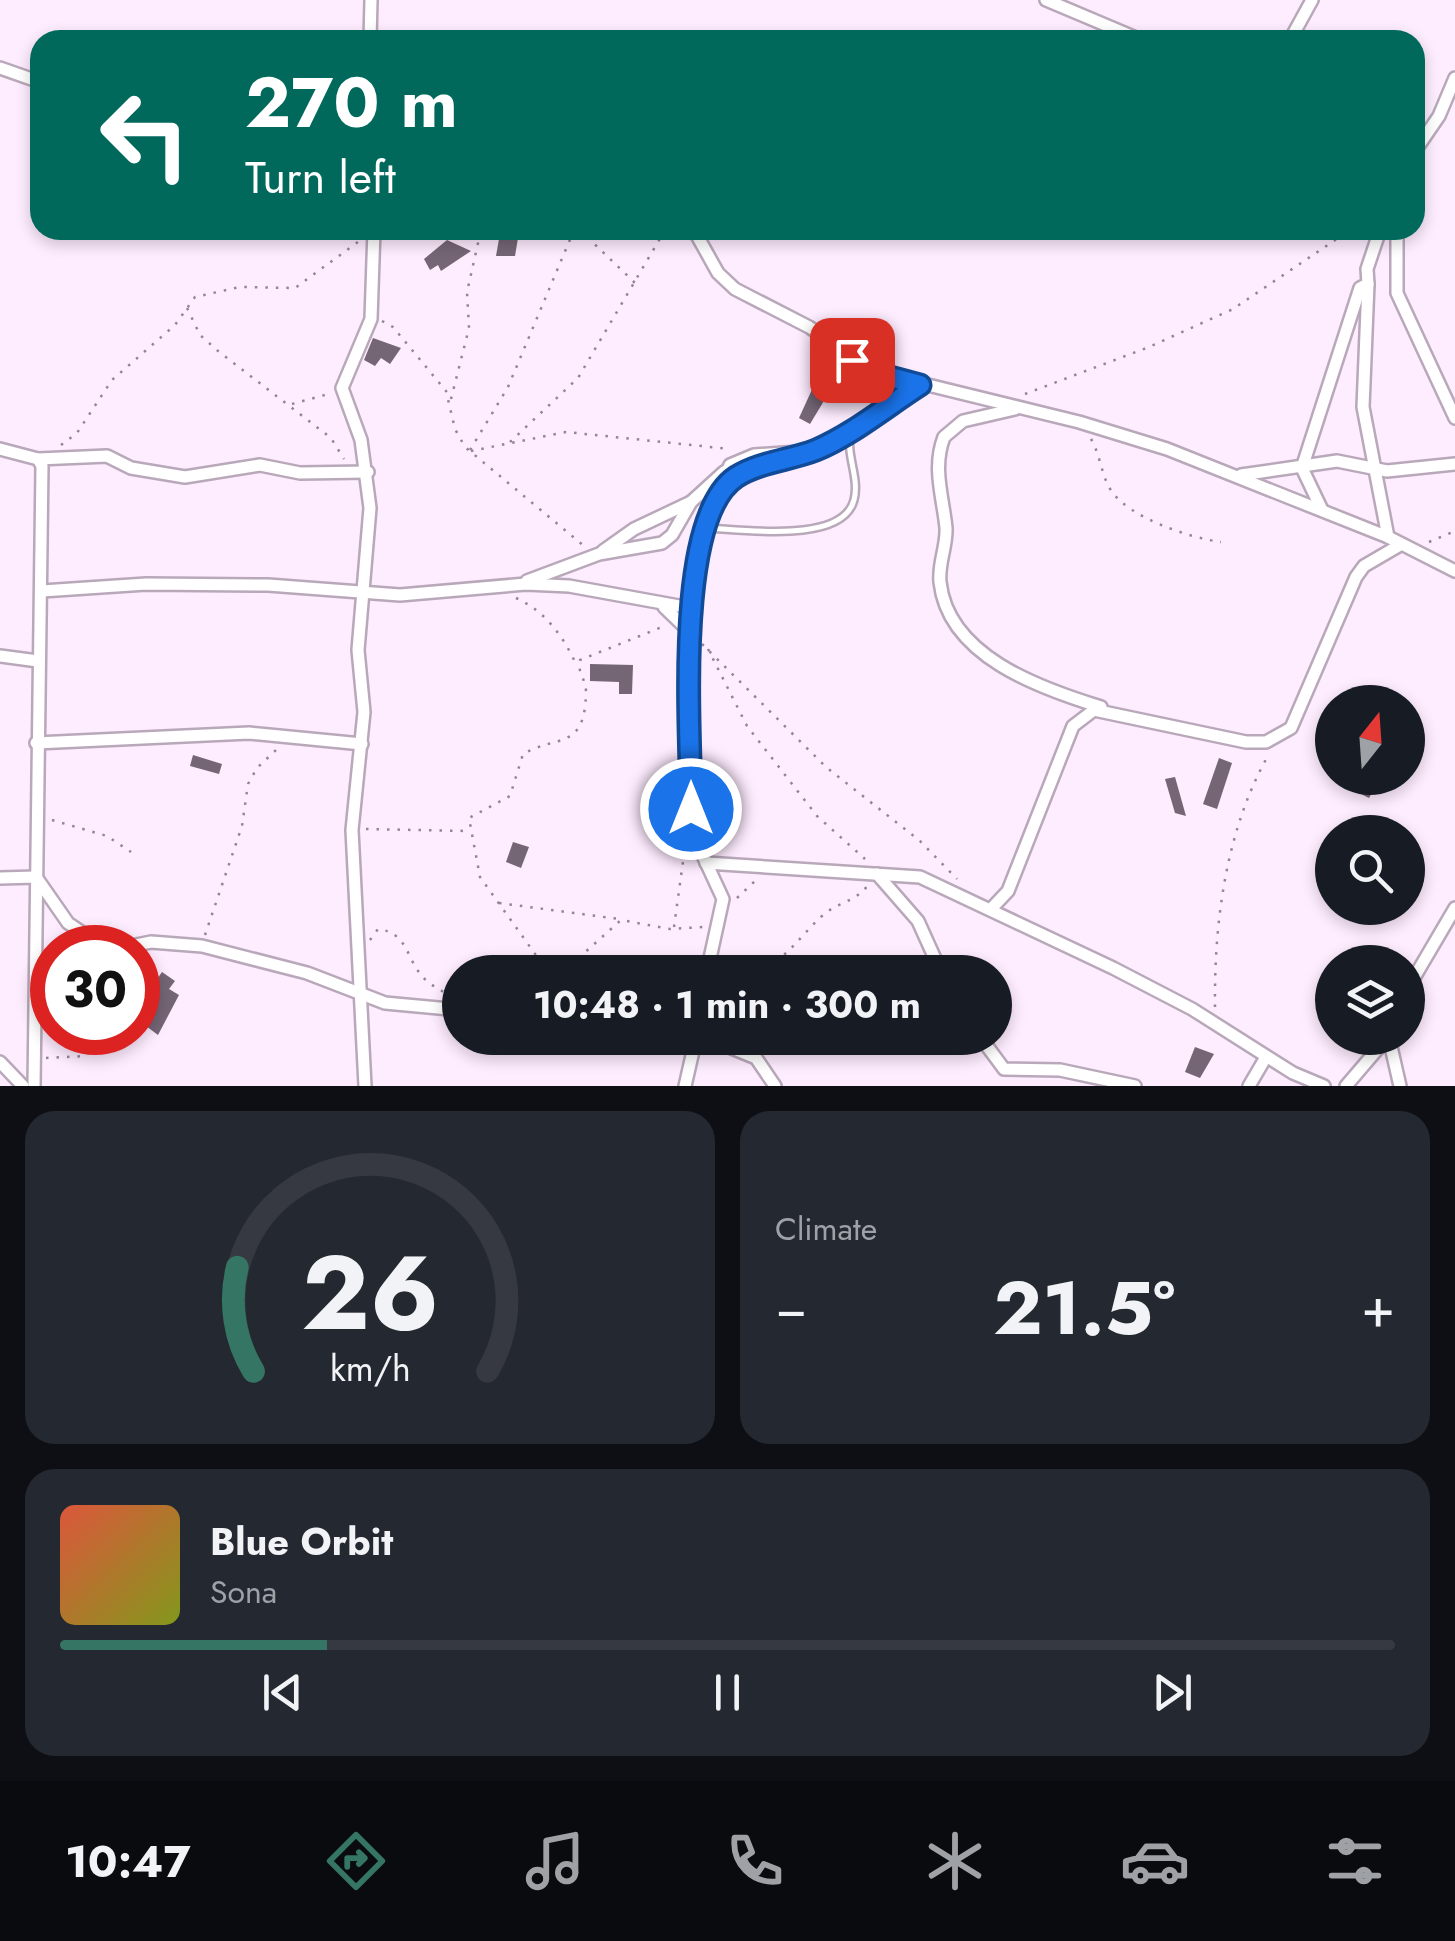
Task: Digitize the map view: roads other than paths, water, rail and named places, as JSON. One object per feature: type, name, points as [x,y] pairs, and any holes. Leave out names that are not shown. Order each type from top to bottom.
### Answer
[{"type":"street","points":[[371,0],[373,30]]},
{"type":"street","points":[[1046,0],[1117,30]]},
{"type":"street","points":[[1296,30],[1312,0]]},
{"type":"street","points":[[0,68],[30,78]]},
{"type":"street","points":[[1425,137],[1455,78]]},
{"type":"street","points":[[365,1086],[355,956],[352,830],[362,744],[364,698],[358,650],[365,590],[368,472],[342,388],[371,319],[374,240]]},
{"type":"street","points":[[700,240],[718,273],[734,289],[808,327],[879,374],[1079,422],[1237,476],[1388,536],[1455,571]]},
{"type":"street","points":[[1376,240],[1366,268],[1363,407],[1388,536]]},
{"type":"street","points":[[1397,240],[1398,293],[1455,418]]},
{"type":"street","points":[[1322,510],[1302,468],[1360,288],[1368,284]]},
{"type":"street","points":[[719,492],[737,476],[812,452],[920,385]]},
{"type":"street","points":[[1020,408],[963,421],[944,437],[938,473],[946,529],[940,584],[957,630],[970,644],[1019,674],[1110,710],[1246,742],[1280,736],[1290,728],[1356,577],[1364,566],[1407,548]]},
{"type":"street","points":[[0,449],[41,458],[107,456],[132,468],[184,477],[260,465],[300,472],[368,472]]},
{"type":"street","points":[[598,554],[634,529],[691,502],[738,459],[812,452]]},
{"type":"street","points":[[36,925],[41,458]]},
{"type":"street","points":[[1237,476],[1338,461],[1372,465],[1387,472],[1455,464]]},
{"type":"street","points":[[712,955],[723,899],[692,832],[690,608],[703,528],[724,472]]},
{"type":"street","points":[[519,584],[598,554],[662,543],[672,535],[691,502]]},
{"type":"street","points":[[42,591],[146,584],[365,590],[400,595],[519,584],[569,586],[664,607],[690,608]]},
{"type":"street","points":[[664,607],[691,633]]},
{"type":"street","points":[[0,656],[38,661]]},
{"type":"street","points":[[991,909],[1008,892],[1073,726],[1090,710],[1110,710]]},
{"type":"street","points":[[36,743],[250,733],[362,744]]},
{"type":"street","points":[[706,863],[920,877],[991,909],[1215,1024],[1266,1057],[1324,1086]]},
{"type":"street","points":[[876,874],[918,921],[933,955]]},
{"type":"street","points":[[0,878],[36,876]]},
{"type":"street","points":[[36,876],[71,925]]},
{"type":"street","points":[[1425,959],[1455,908]]},
{"type":"street","points":[[160,943],[202,946],[307,972],[398,1006],[442,1009]]},
{"type":"street","points":[[34,1055],[34,1086]]},
{"type":"street","points":[[685,1086],[689,1055]]},
{"type":"street","points":[[749,1055],[756,1058],[775,1086]]},
{"type":"street","points":[[994,1055],[1004,1069],[1089,1074],[1135,1086]]},
{"type":"street","points":[[1346,1086],[1373,1055]]},
{"type":"street","points":[[1392,1055],[1400,1086]]},
{"type":"street","points":[[1250,1086],[1266,1057]]},
{"type":"street","points":[[0,1062],[24,1086]]},
{"type":"street","points":[[1032,1086],[1040,1071]]},
{"type":"lane","points":[[703,528],[803,530],[841,521],[854,502],[847,446],[851,428]]}]
